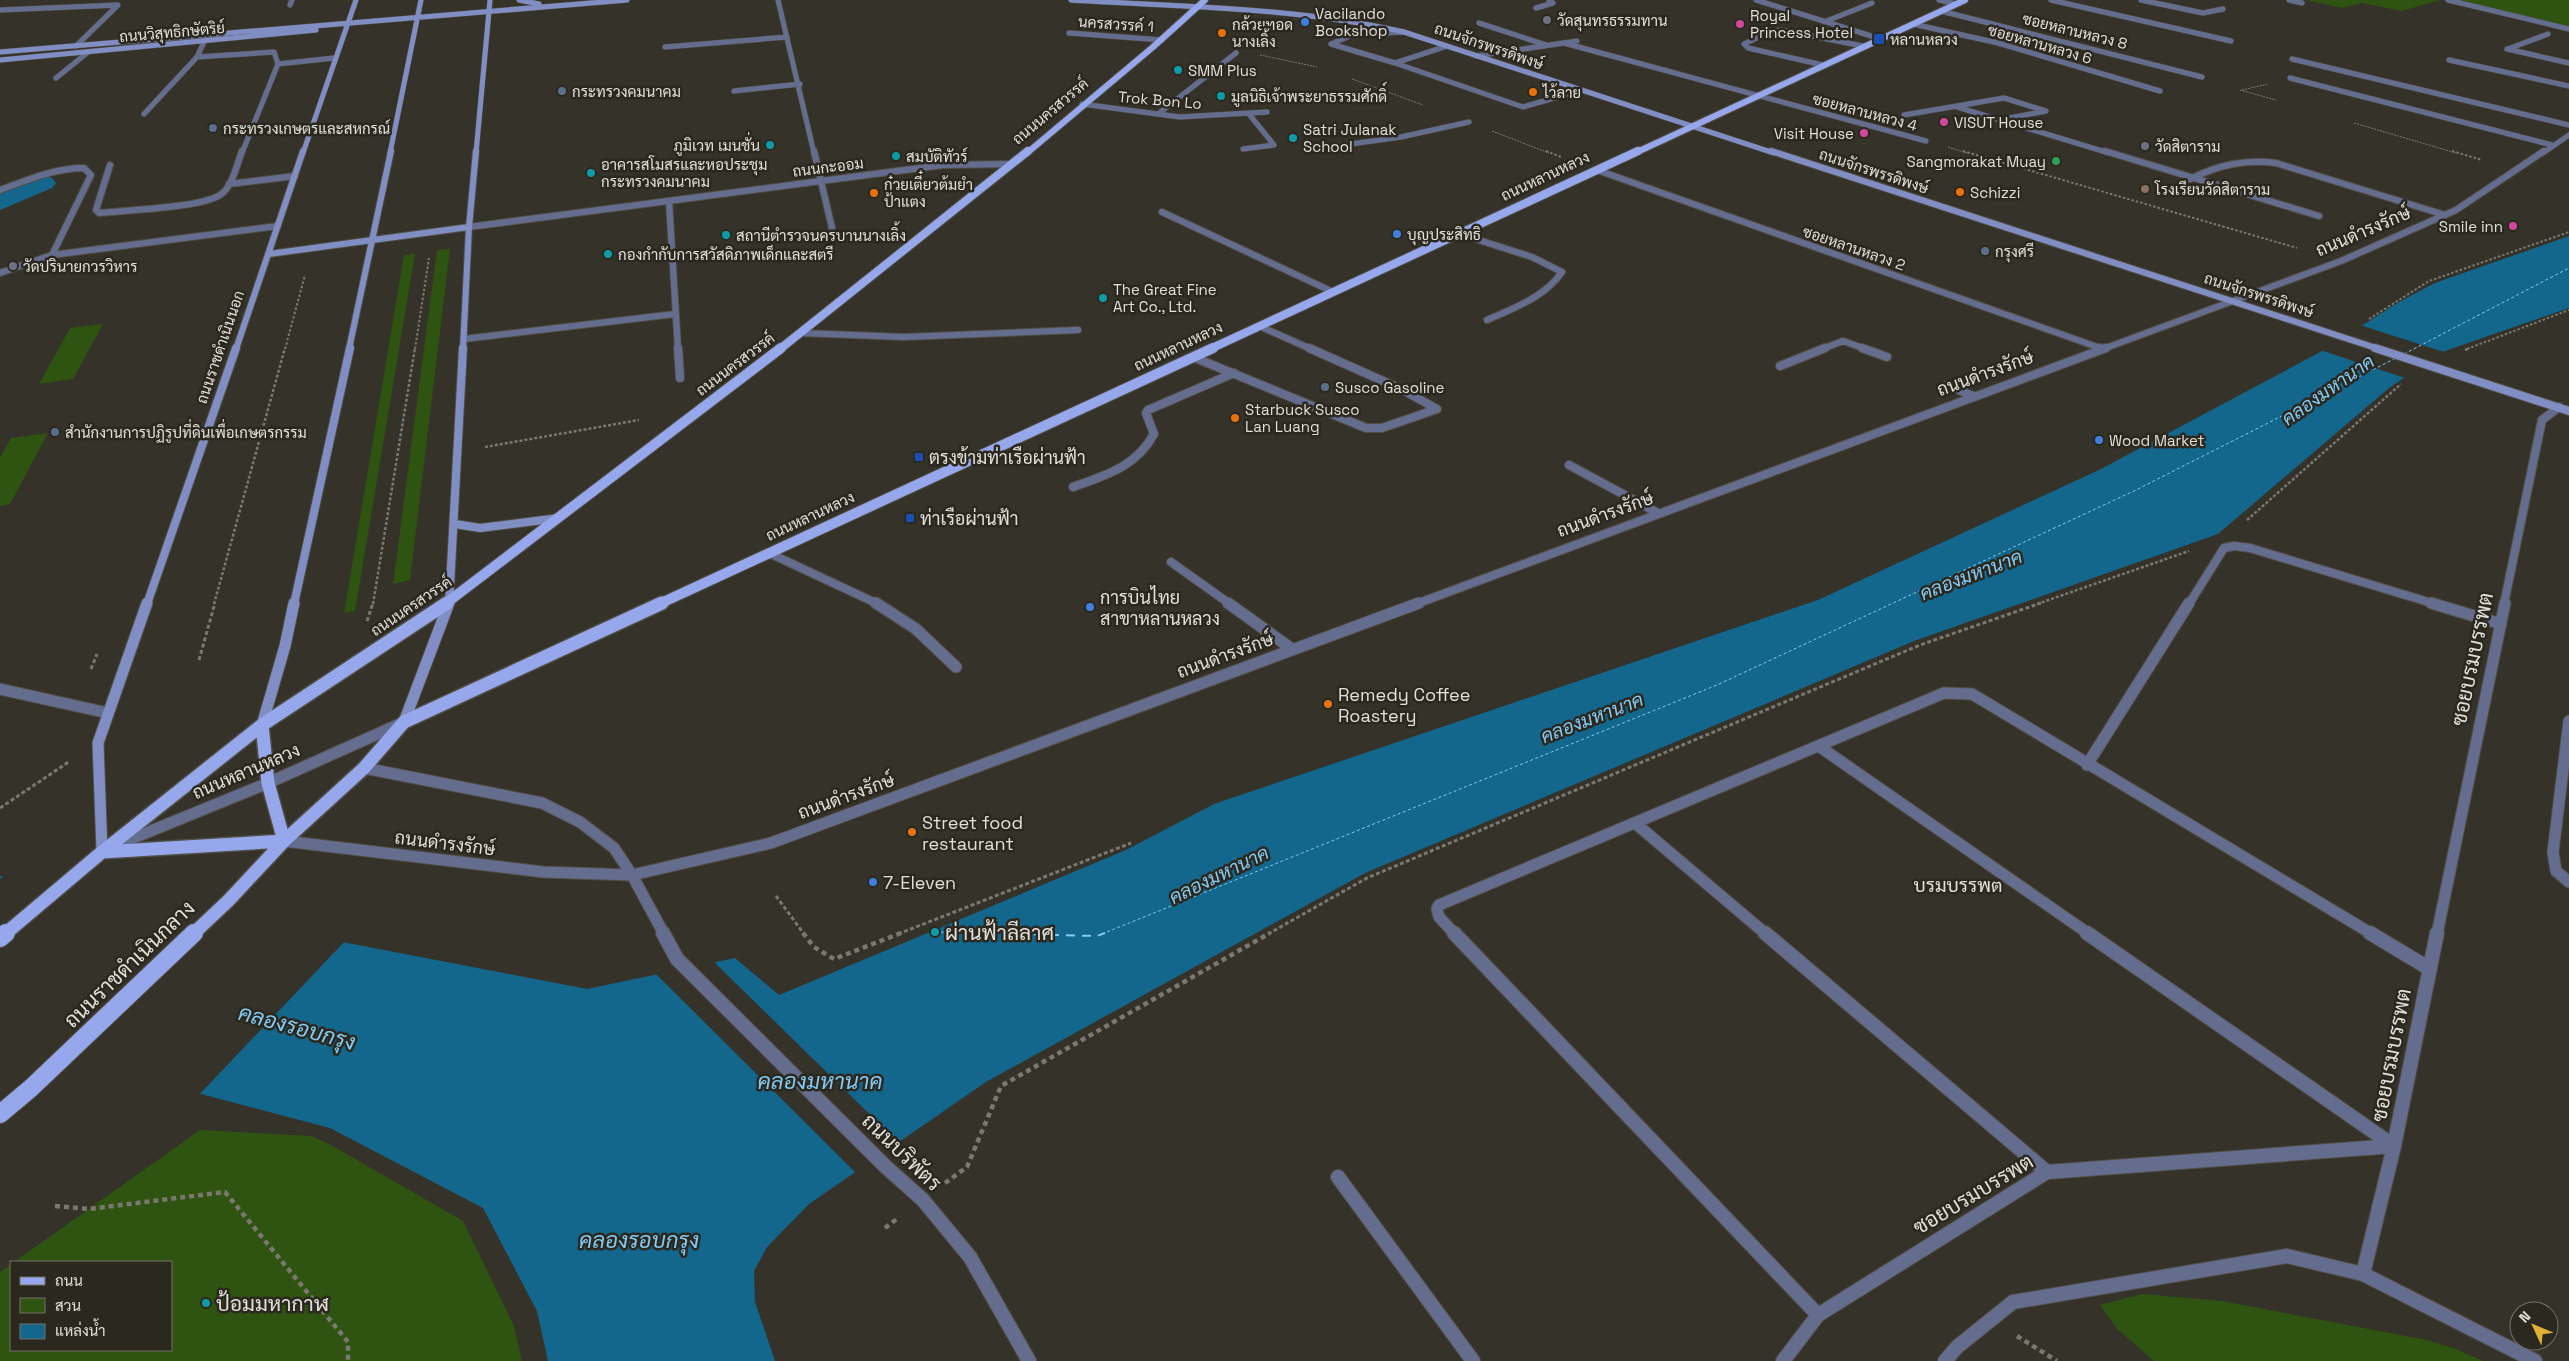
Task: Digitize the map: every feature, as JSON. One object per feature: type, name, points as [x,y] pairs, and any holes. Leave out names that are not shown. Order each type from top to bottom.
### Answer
[{"type":"main road","name":"ถนนราชดำเนินนอก","points":[[102,852],[98,743],[269,254],[334,58],[356,0]]},
{"type":"main road","points":[[102,852],[284,841],[268,783],[262,725],[285,646],[373,240],[421,0]]},
{"type":"main road","points":[[404,722],[450,601],[469,227],[490,0]]},
{"type":"main road","points":[[519,0],[555,6]]},
{"type":"main road","points":[[417,19],[625,0]]},
{"type":"main road","name":"ถนนจักรพรรดิพงษ์","points":[[1071,0],[1332,18],[1404,32],[1579,91],[2564,409]]},
{"type":"main road","name":"ถนนนครสวรรค์","points":[[262,725],[450,601],[800,334],[1012,164],[1082,104],[1162,40],[1205,0]]},
{"type":"main road","name":"ถนนหลานหลวง","points":[[284,841],[364,768],[404,722],[1965,0]]},
{"type":"main road","name":"ถนนวิสุทธิกษัตริย์","points":[[0,52],[305,25],[417,19]]},
{"type":"main road","name":"ถนนวิสุทธิกษัตริย์","points":[[0,60],[302,33],[346,24]]},
{"type":"main road","points":[[269,254],[469,227]]},
{"type":"main road","points":[[455,524],[480,528],[559,518]]},
{"type":"main road","points":[[0,938],[80,869],[262,725]]},
{"type":"main road","name":"ถนนราชดำเนินกลาง","points":[[0,1114],[31,1088],[229,900],[284,841]]},
{"type":"street","points":[[778,0],[800,84],[820,181],[832,228]]},
{"type":"street","points":[[1536,8],[1553,3],[1549,0]]},
{"type":"street","points":[[1756,0],[1881,39]]},
{"type":"street","points":[[1939,0],[1956,4]]},
{"type":"street","points":[[2051,0],[2231,41]]},
{"type":"street","points":[[2142,0],[2197,12],[2223,9]]},
{"type":"street","points":[[2289,0],[2302,3]]},
{"type":"street","points":[[2448,0],[2569,29]]},
{"type":"street","points":[[1824,22],[1872,3]]},
{"type":"street","points":[[0,10],[118,5],[76,46]]},
{"type":"street","name":"ซอยหลานหลวง 8","points":[[1941,11],[2202,77]]},
{"type":"street","points":[[1479,23],[1546,45]]},
{"type":"street","name":"ซอยหลานหลวง 6","points":[[1913,24],[1998,43],[2160,91]]},
{"type":"street","points":[[1823,65],[1748,48],[1744,44],[1769,32],[1781,30],[1863,46]]},
{"type":"street","points":[[1404,32],[1352,34],[1331,44],[1395,62],[1523,107],[1579,91]]},
{"type":"street","name":"นครสวรรค์ 1","points":[[1069,33],[1162,40]]},
{"type":"street","points":[[2548,34],[2507,50],[2569,63]]},
{"type":"street","points":[[665,47],[787,37]]},
{"type":"street","points":[[1476,56],[1577,41]]},
{"type":"street","points":[[144,114],[197,57],[204,42]]},
{"type":"street","name":"ซอยหลานหลวง 4","points":[[1564,43],[1926,141]]},
{"type":"street","points":[[1395,62],[1447,46]]},
{"type":"street","points":[[110,165],[96,210],[99,213],[197,203],[221,195],[229,184],[278,64],[274,52],[197,57]]},
{"type":"street","points":[[56,78],[88,53]]},
{"type":"street","points":[[1158,114],[1236,53]]},
{"type":"street","points":[[278,64],[334,58]]},
{"type":"street","points":[[2292,59],[2569,125]]},
{"type":"street","points":[[2449,60],[2569,86]]},
{"type":"street","points":[[2290,78],[2552,145]]},
{"type":"street","points":[[734,91],[800,84]]},
{"type":"street","points":[[1904,115],[2004,98],[2046,111],[1995,121]]},
{"type":"street","name":"Trok Bon Lo","points":[[1082,104],[1199,118],[1267,112]]},
{"type":"street","points":[[1957,106],[1995,121],[2074,142],[2190,179],[2319,216]]},
{"type":"street","points":[[1244,149],[1274,145],[1249,114]]},
{"type":"street","points":[[1322,148],[1401,137],[1469,122]]},
{"type":"street","name":"ถนนดำรงรักษ์","points":[[284,841],[543,872],[632,875],[771,842],[2341,261],[2444,215],[2569,134]]},
{"type":"street","points":[[2190,179],[2230,163],[2253,159],[2276,163],[2444,215]]},
{"type":"street","name":"ถนนกะออม","points":[[469,227],[943,165],[1012,164]]},
{"type":"street","points":[[0,190],[58,170],[84,168],[91,176],[52,255]]},
{"type":"street","name":"ซอยหลานหลวง 2","points":[[1597,170],[2103,349]]},
{"type":"street","points":[[229,184],[295,176]]},
{"type":"street","points":[[669,201],[680,378]]},
{"type":"street","points":[[1162,212],[1333,292]]},
{"type":"street","points":[[0,273],[52,255],[278,226]]},
{"type":"street","points":[[1460,234],[1532,257],[1562,272],[1553,283],[1532,298],[1487,320]]},
{"type":"street","points":[[464,339],[676,314]]},
{"type":"street","points":[[1193,357],[1366,428],[1382,428],[1437,409],[1401,389],[1259,326]]},
{"type":"street","points":[[800,334],[848,338],[894,338],[1078,330]]},
{"type":"street","points":[[1780,366],[1843,341],[1887,357]]},
{"type":"street","points":[[1073,488],[1137,460],[1148,449],[1154,434],[1146,413],[1148,410],[1234,373]]},
{"type":"street","points":[[1947,385],[1973,396]]},
{"type":"street","name":"ซอยบรมบรรพต","points":[[1783,1361],[1818,1315],[2046,1172],[2394,1146],[2542,420],[2564,409]]},
{"type":"street","points":[[1569,465],[1658,513]]},
{"type":"street","points":[[2087,765],[2224,548],[2234,546],[2250,548],[2500,624]]},
{"type":"street","points":[[769,553],[882,604],[938,644],[956,666]]},
{"type":"street","points":[[1171,562],[1292,649]]},
{"type":"street","points":[[0,689],[108,713]]},
{"type":"street","points":[[1818,1315],[1439,917],[1437,910],[1445,901],[1820,746],[1944,692],[1959,692],[1972,694],[2087,765],[2430,968]]},
{"type":"street","points":[[2569,720],[2553,852],[2556,871],[2569,882]]},
{"type":"street","name":"ถนนหลานหลวง","points":[[102,852],[268,783],[404,722]]},
{"type":"street","points":[[1820,746],[2394,1146],[2363,1274]]},
{"type":"street","points":[[364,768],[542,803],[580,822],[614,848],[632,875]]},
{"type":"street","points":[[1635,823],[2046,1172]]},
{"type":"street","name":"ถนนบริพัตร","points":[[632,875],[677,959],[886,1167],[923,1200],[970,1257],[1030,1361]]},
{"type":"street","points":[[1338,1177],[1473,1361]]},
{"type":"street","points":[[1945,1361],[1957,1347],[2013,1302],[2287,1256],[2363,1274],[2535,1361]]},
{"type":"path","points":[[1236,53],[1291,60],[1325,69]]},
{"type":"path","points":[[1352,79],[1597,170]]},
{"type":"path","points":[[2240,90],[2278,101]]},
{"type":"path","points":[[2354,123],[2516,170]]},
{"type":"path","name":"ซอยหลานหลวง 4","points":[[1926,141],[2341,261]]},
{"type":"path","points":[[2365,321],[2429,281],[2569,232]]},
{"type":"path","points":[[365,626],[376,595],[429,258]]},
{"type":"path","points":[[199,660],[306,274]]},
{"type":"path","points":[[2461,353],[2468,346],[2569,310]]},
{"type":"path","points":[[2241,525],[2394,389]]},
{"type":"path","points":[[480,448],[643,420]]},
{"type":"path","points":[[885,1228],[967,1167],[1002,1086],[1367,878],[1920,645],[2199,548]]},
{"type":"path","points":[[0,808],[98,743]]},
{"type":"path","points":[[776,896],[814,947],[834,959],[1131,843]]},
{"type":"path","points":[[55,1206],[89,1209],[225,1192],[348,1342],[348,1361]]},
{"type":"path","points":[[1991,1320],[2057,1361]]},
{"type":"green space","points":[[2306,0],[2440,0],[2402,11],[2362,3],[2342,8]]},
{"type":"green space","points":[[2453,0],[2569,0],[2569,27]]},
{"type":"green space","points":[[450,249],[410,580],[393,584],[437,250]]},
{"type":"green space","points":[[415,254],[355,611],[344,613],[404,255]]},
{"type":"green space","points":[[103,324],[73,379],[39,384],[70,328]]},
{"type":"green space","points":[[48,433],[10,504],[0,506],[0,458],[11,438]]},
{"type":"green space","points":[[200,1130],[312,1136],[463,1221],[514,1326],[522,1361],[0,1361],[0,1272],[10,1265],[10,1351],[172,1351],[172,1261],[15,1261]]},
{"type":"green space","points":[[2142,1294],[2222,1301],[2427,1340],[2456,1349],[2483,1361],[2154,1361],[2117,1329],[2100,1305]]},
{"type":"water","points":[[2569,236],[2569,308],[2442,352],[2389,388],[2218,534],[1914,641],[1365,873],[986,1082],[809,1204],[767,1247],[754,1271],[755,1302],[775,1361],[548,1361],[537,1311],[483,1208],[330,1128],[0,1041],[0,876],[587,989],[735,958],[779,995],[1126,850],[1214,804],[1818,600],[2101,469],[2322,351],[2399,302],[2435,283]]},
{"type":"pier","points":[[2360,325],[2447,353],[2408,379],[2320,350]]},
{"type":"pier","points":[[5,875],[346,940],[198,1096],[0,1044],[0,879]]},
{"type":"pier","points":[[712,960],[900,1144],[857,1174],[654,972]]},
{"type":"waterway","points":[[0,202],[43,183]]},
{"type":"ferry route","points":[[2404,354],[2569,268]]},
{"type":"ferry route","points":[[1102,934],[1717,685],[2136,490],[2396,358]]},
{"type":"ferry route","points":[[935,932],[1021,934]]},
{"type":"ferry route","points":[[970,933],[1097,936],[1105,933]]},
{"type":"place","name":"วัดสุนทรธรรมทาน","points":[[1547,20]]},
{"type":"place","name":"Vacilando Bookshop","points":[[1305,22]]},
{"type":"place","name":"Royal Princess Hotel","points":[[1740,24]]},
{"type":"place","name":"กล้วยทอด นางเลิ้ง","points":[[1222,33]]},
{"type":"place","name":"หลานหลวง","points":[[1879,39]]},
{"type":"place","name":"SMM Plus","points":[[1178,70]]},
{"type":"place","name":"กระทรวงคมนาคม","points":[[562,91]]},
{"type":"place","name":"ไว้ลาย","points":[[1533,92]]},
{"type":"place","name":"มูลนิธิเจ้าพระยาธรรมศักดิ์","points":[[1221,96]]},
{"type":"place","name":"VISUT House","points":[[1944,122]]},
{"type":"place","name":"กระทรวงเกษตรและสหกรณ์","points":[[213,128]]},
{"type":"place","name":"Visit House","points":[[1864,133]]},
{"type":"place","name":"Satri Julanak School","points":[[1293,138]]},
{"type":"place","name":"ภูมิเวท เมนชั่น","points":[[770,145]]},
{"type":"place","name":"วัดสิตาราม","points":[[2145,146]]},
{"type":"place","name":"สมบัติทัวร์","points":[[896,156]]},
{"type":"place","name":"Sangmorakat Muay","points":[[2056,161]]},
{"type":"place","name":"อาคารสโมสรและหอประชุม กระทรวงคมนาคม","points":[[591,173]]},
{"type":"place","name":"โรงเรียนวัดสิตาราม","points":[[2145,189]]},
{"type":"place","name":"Schizzi","points":[[1960,192]]},
{"type":"place","name":"ก๋วยเตี๋ยวต้มยำ ป้าแตง","points":[[874,193]]},
{"type":"place","name":"Smile inn","points":[[2513,226]]},
{"type":"place","name":"บุญประสิทธิ","points":[[1397,234]]},
{"type":"place","name":"สถานีตำรวจนครบานนางเลิ้ง","points":[[726,235]]},
{"type":"place","name":"กรุงศรี","points":[[1985,251]]},
{"type":"place","name":"กองกำกับการสวัสดิภาพเด็กและสตรี","points":[[608,254]]},
{"type":"place","name":"วัดปรินายกวรวิหาร","points":[[13,266]]},
{"type":"place","name":"The Great Fine Art Co., Ltd.","points":[[1103,298]]},
{"type":"place","name":"Susco Gasoline","points":[[1325,387]]},
{"type":"place","name":"Starbuck Susco Lan Luang","points":[[1235,418]]},
{"type":"place","name":"สำนักงานการปฏิรูปที่ดินเพื่อเกษตรกรรม","points":[[55,432]]},
{"type":"place","name":"Wood Market","points":[[2099,440]]},
{"type":"place","name":"ตรงข้ามท่าเรือผ่านฟ้า","points":[[919,457]]},
{"type":"place","name":"ท่าเรือผ่านฟ้า","points":[[910,518]]},
{"type":"place","name":"การบินไทย สาขาหลานหลวง","points":[[1090,607]]},
{"type":"place","name":"Remedy Coffee Roastery","points":[[1328,704]]},
{"type":"place","name":"Street food restaurant","points":[[912,832]]},
{"type":"place","name":"7-Eleven","points":[[873,882]]},
{"type":"place","name":"ผ่านฟ้าลีลาศ","points":[[935,932]]},
{"type":"place","name":"ป้อมมหากาฬ","points":[[206,1303]]},
{"type":"district","name":"บรมบรรพต","points":[[1958,885]]},
{"type":"water label","name":"คลองมหานาค","points":[[2328,390]]},
{"type":"water label","name":"คลองมหานาค","points":[[1971,575]]},
{"type":"water label","name":"คลองมหานาค","points":[[1592,718]]},
{"type":"water label","name":"คลองมหานาค","points":[[1219,875]]},
{"type":"water label","name":"คลองรอบกรุง","points":[[297,1027]]},
{"type":"water label","name":"คลองมหานาค","points":[[820,1081]]},
{"type":"water label","name":"คลองรอบกรุง","points":[[639,1240]]}]
